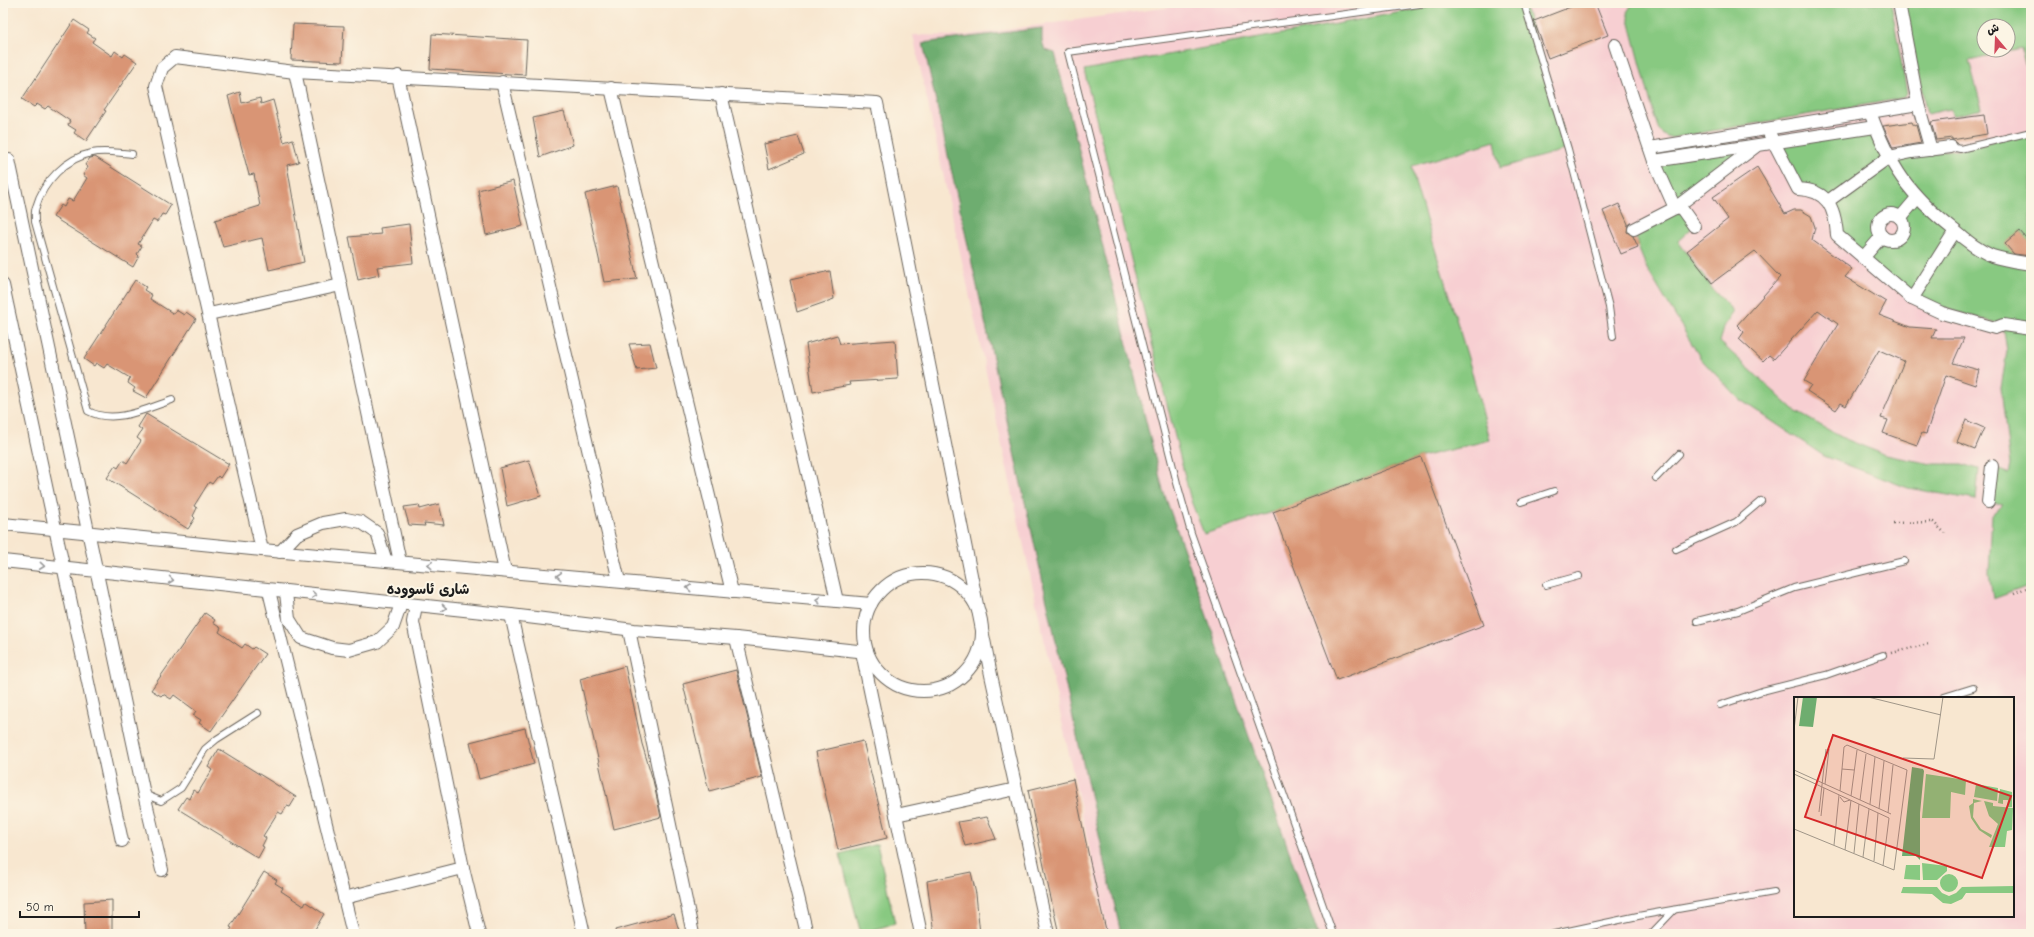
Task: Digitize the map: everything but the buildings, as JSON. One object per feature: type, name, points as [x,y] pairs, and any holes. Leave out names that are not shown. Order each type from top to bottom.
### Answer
[{"type":"street","points":[[1899,3],[1918,104],[1931,150]]},
{"type":"street","points":[[1615,45],[1654,161],[1677,207],[1694,226]]},
{"type":"street","points":[[262,550],[156,86],[162,68],[174,58],[295,72],[398,76],[877,103],[982,627],[1048,934]]},
{"type":"street","points":[[295,72],[400,562]]},
{"type":"street","points":[[398,76],[505,571]]},
{"type":"street","points":[[502,82],[618,581]]},
{"type":"street","points":[[611,88],[732,592]]},
{"type":"street","points":[[721,94],[837,601]]},
{"type":"street","points":[[1650,148],[1918,104]]},
{"type":"street","points":[[1870,112],[1875,127],[1889,157],[1917,198],[1955,232],[1992,256],[2031,264]]},
{"type":"street","points":[[1654,161],[1773,144],[1875,127]]},
{"type":"street","points":[[1766,129],[1798,189],[1813,191],[1828,201],[1834,213],[1837,236],[1912,299],[1942,313],[1995,328],[2003,325],[2031,329]]},
{"type":"street","points":[[1634,229],[1677,207],[1756,146]]},
{"type":"street","points":[[1828,201],[1889,157],[1951,147]]},
{"type":"street","points":[[9,160],[90,533],[96,571],[144,794],[162,870]]},
{"type":"street","points":[[1900,218],[1917,198]]},
{"type":"street","points":[[1889,214],[1900,218],[1904,229],[1899,236],[1892,240],[1882,236],[1878,227],[1881,218],[1889,214]]},
{"type":"street","points":[[1912,299],[1955,232]]},
{"type":"street","points":[[1863,258],[1882,236]]},
{"type":"street","points":[[3,285],[122,841]]},
{"type":"street","points":[[209,314],[341,285]]},
{"type":"street","points":[[1988,502],[1992,466]]},
{"type":"street","points":[[280,552],[297,534],[323,522],[346,519],[361,522],[377,533],[386,561]]},
{"type":"street","points":[[3,524],[280,552],[871,604]]},
{"type":"street","points":[[3,562],[286,593],[511,615],[629,630],[736,638],[865,652],[877,669],[890,681],[908,689],[926,691],[945,687],[961,677],[973,663],[980,646],[982,627],[977,609],[967,593],[953,581],[935,575],[916,574],[898,579],[882,590],[871,604],[865,620],[865,652],[896,815],[921,934]]},
{"type":"street","points":[[269,591],[353,934]]},
{"type":"street","points":[[286,593],[289,619],[301,638],[332,648],[349,650],[377,642],[393,627],[401,604]]},
{"type":"street","points":[[416,605],[413,622],[463,868],[479,934]]},
{"type":"street","points":[[511,615],[584,934]]},
{"type":"street","points":[[629,630],[693,934]]},
{"type":"street","points":[[736,638],[807,934]]},
{"type":"street","points":[[896,815],[1016,790]]},
{"type":"street","points":[[344,898],[463,868]]},
{"type":"lane","points":[[1333,934],[1191,533],[1068,52],[1427,3]]},
{"type":"lane","points":[[1524,3],[1568,149],[1609,307],[1613,337]]},
{"type":"lane","points":[[1951,147],[1960,149],[2031,132]]},
{"type":"lane","points":[[132,154],[93,152],[76,158],[59,171],[47,184],[35,208],[35,222],[88,411],[98,417],[126,415],[172,400]]},
{"type":"lane","points":[[36,287],[51,283]]},
{"type":"lane","points":[[1656,478],[1679,454]]},
{"type":"lane","points":[[1521,502],[1554,491]]},
{"type":"lane","points":[[1676,549],[1736,522],[1761,501]]},
{"type":"lane","points":[[1696,621],[1738,611],[1794,588],[1904,561]]},
{"type":"lane","points":[[1546,586],[1579,576]]},
{"type":"lane","points":[[1720,705],[1762,691],[1826,675],[1883,655]]},
{"type":"lane","points":[[1944,697],[1973,688]]},
{"type":"lane","points":[[144,794],[161,801],[181,788],[206,749],[217,739],[258,713]]},
{"type":"lane","points":[[1554,934],[1774,892]]},
{"type":"lane","points":[[1651,934],[1674,910]]},
{"type":"path","points":[[1893,522],[1933,522],[1945,534]]},
{"type":"path","points":[[2014,593],[2031,586]]},
{"type":"path","points":[[1883,655],[1928,644]]},
{"type":"shaded area","points":[[1200,3],[2031,3],[2031,934],[1108,934],[913,35],[960,36]]},
{"type":"green space","points":[[1451,3],[1524,3],[1568,149],[1500,168],[1495,141],[1412,166],[1415,183],[1468,358],[1490,440],[1421,457],[1273,512],[1204,534],[1191,501],[1084,70]]},
{"type":"green space","points":[[1633,3],[1891,3],[1907,94],[1905,97],[1893,100],[1670,138],[1660,131],[1655,119],[1627,12]]},
{"type":"green space","points":[[1903,3],[2031,3],[2031,88],[2021,48],[2016,49],[2016,18],[1976,18],[1976,58],[1978,58],[1969,60],[1982,109],[1953,116],[1950,109],[1927,114]]},
{"type":"green space","points":[[1042,28],[1042,41],[1045,50],[1055,53],[1163,490],[1318,934],[1121,934],[923,43]]},
{"type":"green space","points":[[1875,127],[1889,157],[1960,149],[2031,132],[2031,244],[2020,231],[2005,244],[2022,262],[2031,263],[2031,585],[1993,599],[1989,573],[1992,515],[2003,505],[1988,502],[1992,466],[2008,474],[2010,465],[2001,388],[2007,351],[2003,325],[1912,299],[1837,235],[1834,213],[1805,189],[1773,144]],"holes":[[[1894,215],[1900,218],[1904,228],[1898,237],[1890,240],[1882,236],[1879,224],[1883,218]]]},
{"type":"green space","points":[[1756,146],[1679,205],[1694,226],[1678,241],[1714,291],[1733,311],[1724,327],[1720,342],[1795,411],[1843,438],[1885,455],[1932,464],[1961,464],[1979,469],[1976,500],[1908,488],[1824,456],[1739,399],[1701,359],[1647,269],[1638,247],[1634,229],[1674,208],[1654,161]]},
{"type":"green space","points":[[877,844],[895,923],[861,934],[840,854]]},
{"type":"district","name":"شاری ئاسوودە","points":[[428,589]]}]
